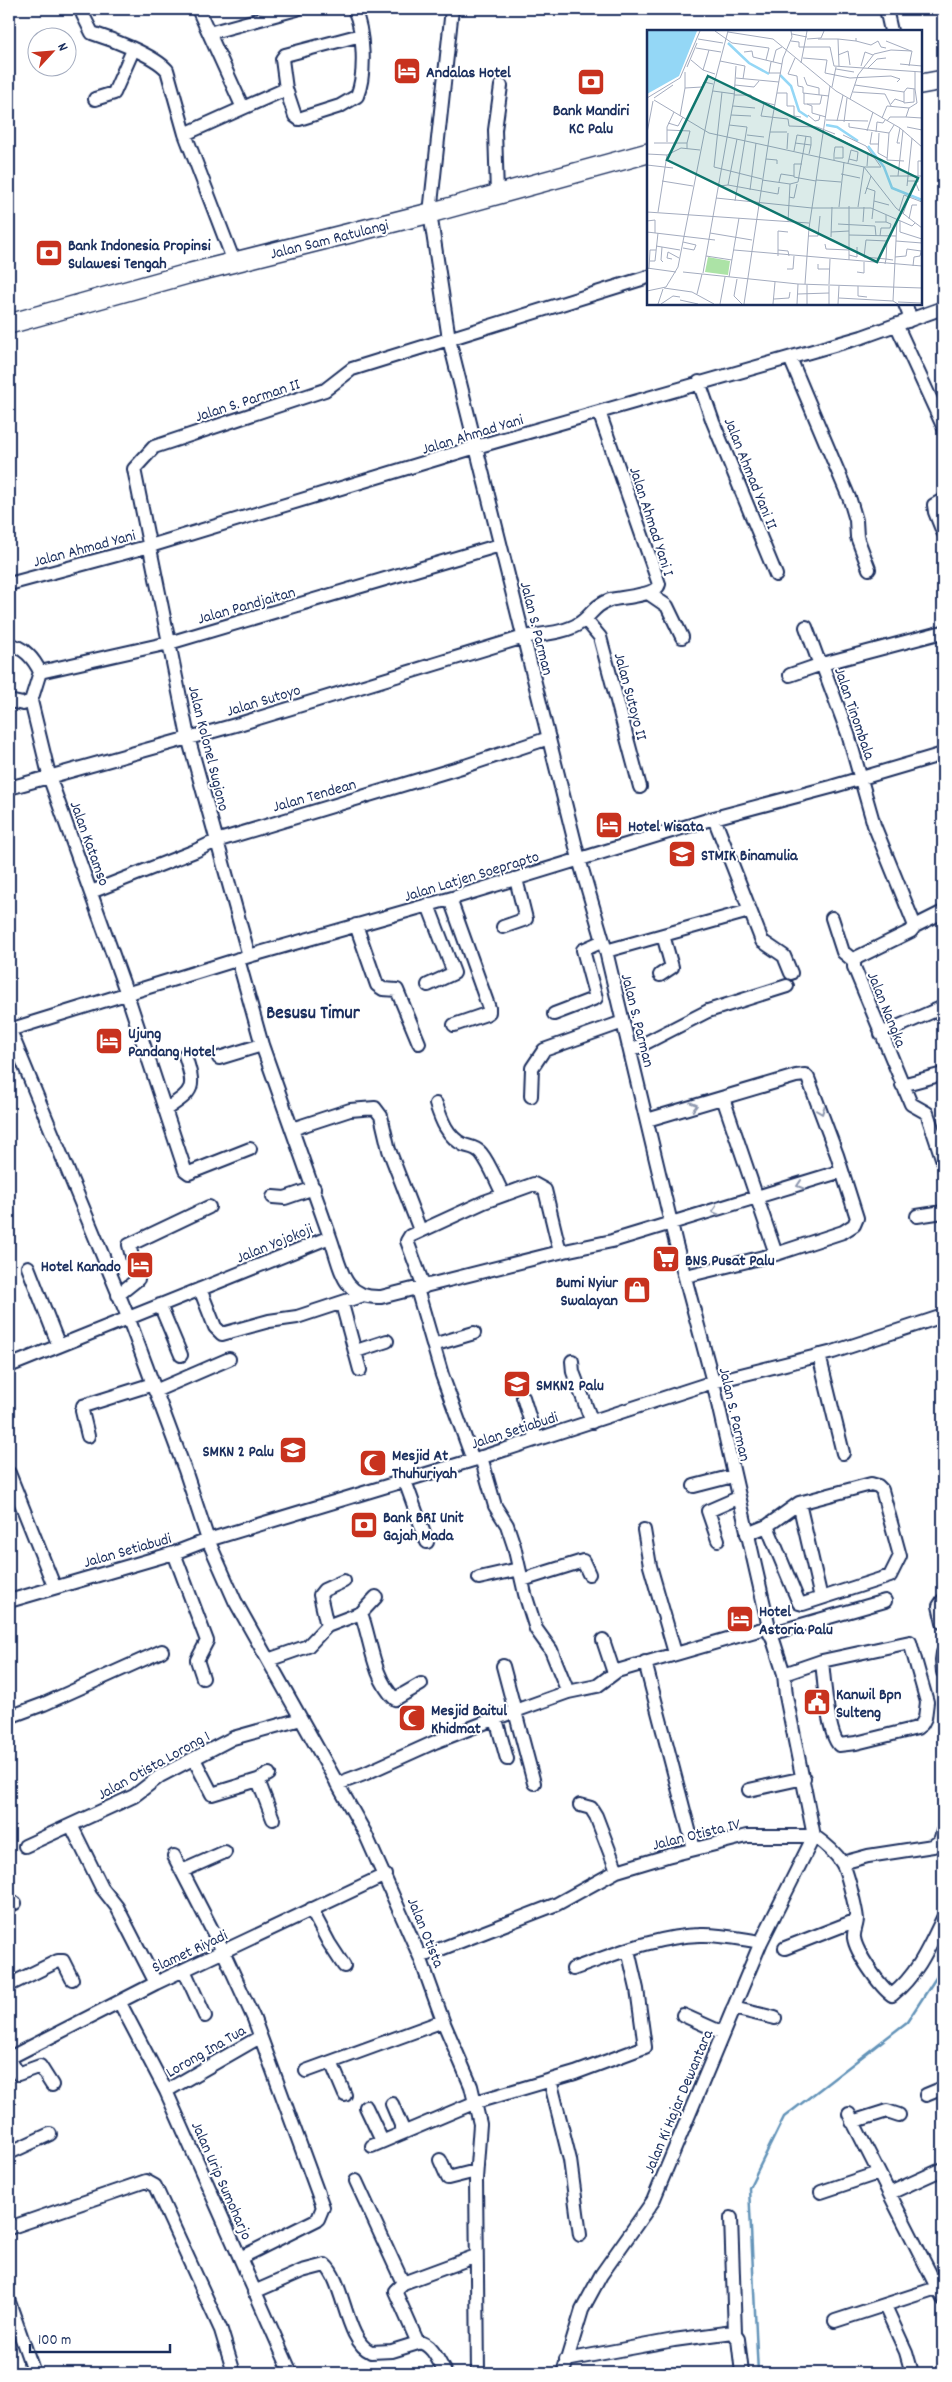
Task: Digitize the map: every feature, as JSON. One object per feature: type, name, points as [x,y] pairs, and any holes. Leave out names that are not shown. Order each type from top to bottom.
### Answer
[{"type":"highway","points":[[922,84],[943,80]]},
{"type":"highway","name":"Jalan Sam Ratulangi","points":[[9,324],[234,262],[430,212],[647,153]]},
{"type":"street","points":[[82,9],[92,33],[117,41],[162,64],[166,70],[186,134],[234,262]]},
{"type":"street","points":[[198,9],[243,108]]},
{"type":"street","points":[[209,33],[297,9]]},
{"type":"street","points":[[354,9],[360,35],[363,80],[357,96],[354,99],[299,119],[295,116],[286,89],[282,59],[285,55],[360,35]]},
{"type":"street","name":"Jalan S. Parman","points":[[452,9],[430,212],[449,339],[579,859],[604,946],[672,1225],[713,1382],[769,1631],[784,1674],[786,1696],[804,1778],[814,1836]]},
{"type":"street","points":[[886,9],[891,30]]},
{"type":"street","points":[[95,99],[114,93],[133,50]]},
{"type":"street","points":[[497,194],[495,130],[501,86]]},
{"type":"street","points":[[186,134],[286,89]]},
{"type":"street","points":[[449,339],[647,277]]},
{"type":"street","points":[[906,305],[908,314],[902,324],[943,426]]},
{"type":"street","name":"Jalan Ahmad Yani","points":[[9,584],[150,546],[476,447],[699,382],[790,358],[902,324],[943,308]]},
{"type":"street","name":"Jalan S. Parman II","points":[[150,546],[133,473],[137,464],[154,447],[325,390],[352,369],[449,339]]},
{"type":"street","points":[[790,358],[850,500],[856,520],[857,536],[868,569]]},
{"type":"street","name":"Jalan Ahmad Yani II","points":[[699,382],[713,422],[776,575]]},
{"type":"street","name":"Jalan Ahmad Yani I","points":[[524,637],[569,628],[585,619],[592,609],[603,603],[648,593],[657,588],[659,584],[599,412]]},
{"type":"street","points":[[943,500],[934,507],[943,532]]},
{"type":"street","name":"Jalan Kolonel Sugiono","points":[[150,546],[188,738],[216,841],[262,1045],[330,1237]]},
{"type":"street","name":"Jalan Pandjaitan","points":[[40,672],[169,644],[500,546]]},
{"type":"street","points":[[648,593],[667,606],[682,637]]},
{"type":"street","name":"Jalan Sutoyo II","points":[[585,619],[600,637],[640,786]]},
{"type":"street","points":[[790,675],[822,664],[817,657],[806,627]]},
{"type":"street","name":"Jalan Tinombala","points":[[861,779],[835,696],[822,664],[943,632]]},
{"type":"street","name":"Jalan Sutoyo","points":[[9,788],[188,738],[524,637]]},
{"type":"street","points":[[9,645],[16,646],[26,652],[40,672],[31,701],[23,704],[9,701]]},
{"type":"street","name":"Jalan Katamso","points":[[31,701],[50,778],[127,994],[187,1172],[250,1149]]},
{"type":"street","name":"Jalan Tendean","points":[[91,892],[216,841],[465,766],[549,738]]},
{"type":"street","name":"Jalan Latjen Soeprapto","points":[[9,1029],[243,958],[450,899],[714,818],[861,779],[943,754]]},
{"type":"street","points":[[861,779],[863,793],[874,825],[915,926]]},
{"type":"street","points":[[714,818],[762,941],[784,956],[791,973]]},
{"type":"street","points":[[503,927],[526,919],[516,879]]},
{"type":"street","points":[[450,899],[489,1008],[488,1012],[454,1025]]},
{"type":"street","points":[[428,905],[454,973],[428,985]]},
{"type":"street","points":[[596,998],[583,950],[662,935],[749,911]]},
{"type":"street","name":"Jalan Nangka","points":[[943,912],[854,961],[854,967],[902,1085],[912,1105],[927,1113],[943,1161]]},
{"type":"street","points":[[832,918],[843,952],[854,961]]},
{"type":"street","points":[[356,926],[378,984],[382,988],[398,990],[419,1042]]},
{"type":"street","points":[[660,975],[672,967],[662,935]]},
{"type":"street","points":[[630,1051],[708,1011],[787,986]]},
{"type":"street","points":[[554,1014],[615,991]]},
{"type":"street","points":[[881,1034],[943,1008]]},
{"type":"street","points":[[531,1096],[532,1068],[544,1050],[623,1022]]},
{"type":"street","name":"Jalan Otista","points":[[9,1029],[128,1317],[208,1540],[236,1601],[365,1833],[420,1956],[443,2021],[476,2102],[480,2124],[476,2171],[477,2373]]},
{"type":"street","points":[[219,1058],[262,1045]]},
{"type":"street","points":[[165,1110],[183,1098],[191,1088],[192,1084],[185,1055]]},
{"type":"street","points":[[902,1085],[943,1074]]},
{"type":"street","points":[[647,1120],[805,1075],[808,1078],[842,1171],[857,1218],[854,1225],[843,1232],[776,1254],[686,1276]]},
{"type":"street","points":[[723,1098],[776,1254]]},
{"type":"street","points":[[436,1104],[442,1122],[451,1134],[463,1144],[473,1147],[482,1153],[503,1194]]},
{"type":"street","points":[[292,1128],[350,1110],[375,1108],[381,1116],[389,1150],[420,1230]]},
{"type":"street","points":[[200,1289],[215,1327],[220,1334],[269,1321],[297,1317],[342,1304],[361,1296],[381,1297],[560,1252],[612,1241],[672,1225],[842,1171]]},
{"type":"street","points":[[560,1252],[545,1190],[534,1184],[503,1194],[420,1230],[410,1236],[408,1241],[442,1375],[495,1506],[509,1530],[538,1635],[547,1642],[568,1692]]},
{"type":"street","points":[[274,1197],[285,1198],[314,1188]]},
{"type":"street","points":[[118,1294],[138,1279],[129,1245],[209,1207]]},
{"type":"street","points":[[917,1216],[943,1212]]},
{"type":"street","name":"Jalan Yojokoji","points":[[9,1366],[330,1237],[348,1285],[361,1296]]},
{"type":"street","points":[[28,1267],[59,1346]]},
{"type":"street","points":[[342,1304],[360,1370]]},
{"type":"street","points":[[160,1305],[181,1355]]},
{"type":"street","name":"Jalan Setiabudi","points":[[9,1601],[54,1586],[174,1553],[208,1540],[477,1459],[592,1422],[640,1414],[713,1382],[819,1355],[943,1316]]},
{"type":"street","points":[[434,1345],[474,1333]]},
{"type":"street","points":[[356,1350],[387,1341]]},
{"type":"street","points":[[819,1355],[843,1454]]},
{"type":"street","points":[[88,1436],[82,1411],[83,1406],[154,1387],[229,1359]]},
{"type":"street","points":[[572,1361],[572,1368],[592,1422]]},
{"type":"street","points":[[523,1398],[536,1439]]},
{"type":"street","points":[[9,1473],[54,1586]]},
{"type":"street","points":[[694,1486],[733,1476]]},
{"type":"street","points":[[405,1481],[428,1542]]},
{"type":"street","points":[[747,1534],[767,1526],[799,1503],[871,1484],[878,1486],[882,1490],[900,1556],[890,1576],[803,1604],[796,1601],[767,1526]]},
{"type":"street","points":[[718,1540],[708,1511],[738,1498]]},
{"type":"street","points":[[799,1503],[821,1598]]},
{"type":"street","points":[[644,1530],[650,1566],[674,1653]]},
{"type":"street","points":[[174,1553],[207,1641],[197,1660],[203,1678]]},
{"type":"street","points":[[480,1578],[520,1575],[583,1560],[589,1574]]},
{"type":"street","points":[[328,1626],[320,1595],[324,1590],[344,1581]]},
{"type":"street","points":[[268,1660],[308,1646],[328,1626],[360,1613],[376,1596]]},
{"type":"street","points":[[943,1600],[938,1606],[943,1623]]},
{"type":"street","points":[[337,1784],[435,1742],[515,1711],[568,1692],[597,1686],[614,1673],[645,1662],[674,1653],[885,1601]]},
{"type":"street","points":[[360,1613],[377,1668],[391,1695],[395,1699],[420,1684]]},
{"type":"street","points":[[603,1640],[614,1673]]},
{"type":"street","points":[[784,1674],[822,1661],[910,1642],[928,1702],[926,1718],[917,1728],[856,1743],[839,1744],[835,1740],[828,1708],[822,1661]]},
{"type":"street","points":[[9,1717],[44,1704],[162,1651]]},
{"type":"street","points":[[943,1653],[943,1672]]},
{"type":"street","points":[[645,1662],[694,1849]]},
{"type":"street","points":[[503,1666],[534,1784]]},
{"type":"street","name":"Jalan Otista Lorong 1","points":[[25,1846],[134,1796],[152,1782],[234,1738],[301,1719]]},
{"type":"street","points":[[496,1719],[507,1759]]},
{"type":"street","points":[[194,1759],[212,1794],[263,1777],[273,1819]]},
{"type":"street","points":[[749,1790],[804,1778]]},
{"type":"street","points":[[580,1805],[591,1808],[596,1816],[617,1871]]},
{"type":"street","points":[[71,1824],[102,1888],[117,1906],[156,1983]]},
{"type":"street","points":[[842,1863],[868,1856],[933,1846],[940,1841],[943,1831]]},
{"type":"street","name":"Jalan Otista IV","points":[[420,1956],[556,1904],[617,1871],[747,1836],[814,1836]]},
{"type":"street","points":[[814,1836],[842,1863],[857,1920],[854,1938],[870,1971],[884,1990],[892,1995],[911,1977],[922,1962],[943,1918]]},
{"type":"street","name":"Jalan Ki Hajar Dewantara","points":[[563,2373],[579,2318],[592,2291],[615,2253],[653,2201],[761,1942],[814,1836]]},
{"type":"street","points":[[182,1871],[225,1852]]},
{"type":"street","points":[[174,1856],[223,1951],[260,2038],[323,2207],[318,2219],[240,2258]]},
{"type":"street","name":"Slamet Riyadi","points":[[9,2058],[156,1983],[385,1875]]},
{"type":"street","points":[[311,1909],[344,1966]]},
{"type":"street","points":[[785,1948],[857,1920]]},
{"type":"street","points":[[573,1969],[628,1950],[670,1939],[700,1935],[761,1942]]},
{"type":"street","points":[[366,2107],[377,2143],[476,2102],[550,2080],[645,2047],[637,1988],[628,1950]]},
{"type":"street","points":[[9,1985],[58,1961],[63,1961],[66,1964],[72,1979]]},
{"type":"street","points":[[184,1970],[205,2016]]},
{"type":"street","name":"Jalan Urip Sumoharjo","points":[[120,2003],[166,2091],[291,2373]]},
{"type":"street","points":[[733,2008],[776,2018]]},
{"type":"street","points":[[683,2014],[723,2033]]},
{"type":"street","points":[[306,2071],[443,2021]]},
{"type":"street","name":"Lorong Ina Tua","points":[[166,2091],[260,2038]]},
{"type":"street","points":[[9,2058],[18,2074],[40,2066],[52,2085]]},
{"type":"street","points":[[331,2062],[345,2095]]},
{"type":"street","points":[[550,2080],[570,2160],[580,2235]]},
{"type":"street","points":[[926,2096],[943,2088]]},
{"type":"street","points":[[392,2104],[404,2132]]},
{"type":"street","points":[[835,2321],[942,2291],[878,2173],[851,2118],[887,2111],[898,2115]]},
{"type":"street","points":[[9,2153],[50,2134]]},
{"type":"street","points":[[440,2160],[448,2178],[476,2171]]},
{"type":"street","points":[[890,2193],[943,2169]]},
{"type":"street","points":[[821,2192],[878,2173]]},
{"type":"street","points":[[9,2228],[146,2181],[151,2182],[220,2330],[234,2373]]},
{"type":"street","points":[[356,2181],[403,2283]]},
{"type":"street","points":[[731,2218],[736,2333],[742,2373]]},
{"type":"street","points":[[418,2342],[395,2288],[403,2283],[476,2256]]},
{"type":"street","points":[[254,2292],[307,2268],[325,2265],[332,2276],[360,2342],[366,2349],[371,2352],[392,2351],[418,2342],[424,2343],[430,2348],[445,2373]]},
{"type":"street","points":[[9,2302],[34,2373]]},
{"type":"street","points":[[886,2306],[906,2352],[912,2373]]},
{"type":"street","points":[[566,2360],[674,2340],[736,2333]]},
{"type":"waterway","points":[[758,2373],[749,2188],[784,2117],[907,2022],[943,1967]]},
{"type":"place","name":"Andalas Hotel","points":[[407,71]]},
{"type":"place","name":"Bank Mandiri KC Palu","points":[[591,82]]},
{"type":"place","name":"Bank Indonesia Propinsi Sulawesi Tengah","points":[[49,253]]},
{"type":"place","name":"Hotel Wisata","points":[[609,825]]},
{"type":"place","name":"STMIK Binamulia","points":[[682,854]]},
{"type":"place","name":"Ujung Pandang Hotel","points":[[109,1041]]},
{"type":"place","name":"BNS Pusat Palu","points":[[666,1259]]},
{"type":"place","name":"Hotel Kanado","points":[[140,1265]]},
{"type":"place","name":"Bumi Nyiur Swalayan","points":[[637,1290]]},
{"type":"place","name":"SMKN2 Palu","points":[[517,1384]]},
{"type":"place","name":"SMKN 2 Palu","points":[[293,1450]]},
{"type":"place","name":"Mesjid At Thuhuriyah","points":[[373,1463]]},
{"type":"place","name":"Bank BRI Unit Gajah Mada","points":[[364,1525]]},
{"type":"place","name":"Hotel Astoria Palu","points":[[740,1619]]},
{"type":"place","name":"Kanwil Bpn Sulteng","points":[[817,1702]]},
{"type":"place","name":"Mesjid Baitul Khidmat","points":[[412,1718]]},
{"type":"district","name":"Besusu Timur","points":[[313,1011]]}]
